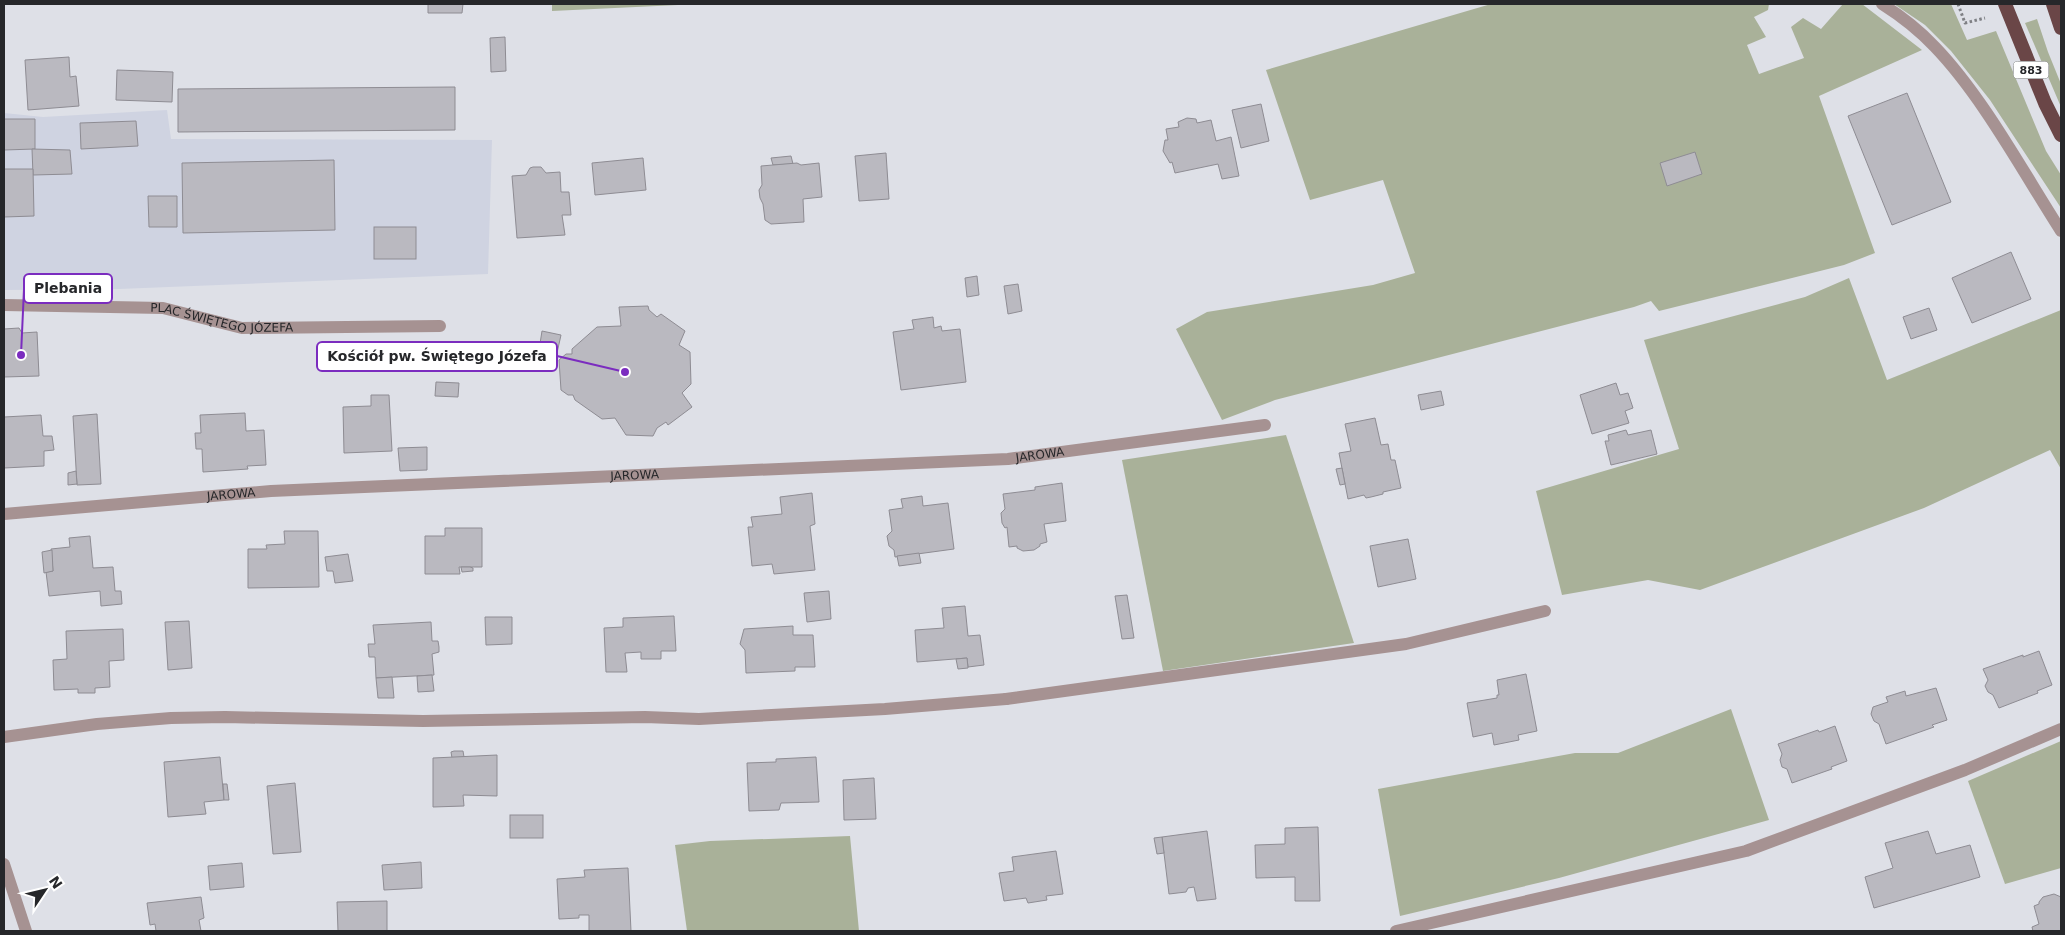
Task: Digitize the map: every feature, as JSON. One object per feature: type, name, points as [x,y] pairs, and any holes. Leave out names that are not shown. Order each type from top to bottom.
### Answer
[{"type":"highway","name":"883","points":[[2004,4],[2045,103],[2061,135]]},
{"type":"highway","points":[[2053,4],[2061,28]]},
{"type":"street","points":[[1882,4],[1905,20],[1935,47],[1971,91],[2061,231]]},
{"type":"street","name":"PLAC ŚWIĘTEGO JÓZEFA","points":[[4,305],[164,308],[242,328],[440,326]]},
{"type":"street","name":"JAROWA","points":[[4,514],[270,491],[1008,459],[1265,425]]},
{"type":"street","points":[[4,737],[97,724],[171,718],[225,717],[424,721],[645,717],[699,719],[1006,699],[1406,644],[1545,611]]},
{"type":"street","points":[[1396,931],[1746,851],[1965,770],[2061,729]]},
{"type":"street","points":[[4,864],[26,931]]},
{"type":"path","points":[[1958,4],[1965,23],[1990,16]]},
{"type":"shaded area","points":[[167,110],[171,139],[492,140],[488,274],[119,289],[4,290],[4,113],[43,117]]},
{"type":"green space","points":[[552,4],[699,4],[552,11]]},
{"type":"green space","points":[[1491,4],[1769,4],[1768,10],[1754,17],[1766,37],[1747,45],[1759,74],[1804,58],[1791,27],[1803,18],[1821,29],[1843,4],[1862,4],[1922,50],[1819,96],[1875,253],[1844,265],[1659,311],[1651,301],[1275,400],[1222,420],[1176,329],[1207,312],[1373,285],[1415,273],[1383,180],[1310,200],[1266,70]]},
{"type":"green space","points":[[1894,4],[1951,4],[1967,40],[1996,31],[2046,151],[2061,175],[2061,208],[1990,100],[1951,51],[1925,25]]},
{"type":"green space","points":[[2037,19],[2061,84],[2061,107],[2025,23]]},
{"type":"green space","points":[[1849,278],[1887,380],[2061,310],[2061,469],[2050,450],[1924,508],[1700,590],[1648,580],[1562,595],[1536,491],[1679,449],[1644,340],[1805,297]]},
{"type":"green space","points":[[1286,435],[1354,643],[1163,671],[1122,460]]},
{"type":"green space","points":[[1731,709],[1769,820],[1559,878],[1400,916],[1378,789],[1575,753],[1618,753]]},
{"type":"green space","points":[[2061,741],[2061,868],[2005,884],[1968,781]]},
{"type":"green space","points":[[850,836],[859,931],[687,931],[675,845],[710,841]]},
{"type":"building","points":[[428,4],[463,4],[462,13],[428,13]]},
{"type":"building","points":[[505,37],[506,71],[491,72],[490,38]]},
{"type":"building","points":[[69,57],[70,77],[76,76],[79,106],[28,110],[25,60]]},
{"type":"building","points":[[117,70],[173,72],[172,102],[116,100]]},
{"type":"building","points":[[455,87],[455,130],[178,132],[178,89]]},
{"type":"building","points":[[1907,93],[1951,202],[1892,225],[1848,116]]},
{"type":"building","points":[[1261,104],[1269,141],[1241,148],[1232,110]]},
{"type":"building","points":[[1187,118],[1196,119],[1197,123],[1211,120],[1216,141],[1231,137],[1239,176],[1222,179],[1218,164],[1175,173],[1172,162],[1170,163],[1163,151],[1165,140],[1168,140],[1166,129],[1179,127],[1178,122]]},
{"type":"building","points":[[4,119],[35,119],[35,149],[4,150]]},
{"type":"building","points":[[136,121],[138,146],[81,149],[80,123]]},
{"type":"building","points":[[32,149],[70,150],[72,174],[33,175]]},
{"type":"building","points":[[1695,152],[1702,174],[1667,186],[1660,163]]},
{"type":"building","points":[[886,153],[889,199],[859,201],[855,156]]},
{"type":"building","points":[[791,156],[793,164],[773,165],[771,158]]},
{"type":"building","points":[[643,158],[646,190],[595,195],[592,163]]},
{"type":"building","points":[[334,160],[335,230],[183,233],[182,163]]},
{"type":"building","points":[[797,163],[801,165],[819,163],[822,197],[803,199],[804,222],[771,224],[765,220],[763,204],[760,198],[759,190],[762,185],[761,166]]},
{"type":"building","points":[[541,167],[546,173],[560,172],[561,192],[569,192],[571,215],[562,215],[565,235],[517,238],[512,176],[526,175],[530,168]]},
{"type":"building","points":[[4,169],[33,169],[34,216],[4,217]]},
{"type":"building","points":[[148,196],[177,196],[177,227],[149,227]]},
{"type":"building","points":[[374,227],[416,227],[416,259],[374,259]]},
{"type":"building","points":[[2011,252],[2031,299],[1972,323],[1952,278]]},
{"type":"building","points":[[977,276],[979,295],[967,297],[965,278]]},
{"type":"building","points":[[1018,284],[1022,311],[1008,314],[1004,286]]},
{"type":"building","points":[[648,306],[649,310],[657,317],[661,314],[685,331],[679,345],[690,352],[691,384],[682,393],[692,407],[668,425],[666,422],[657,428],[653,436],[626,435],[615,418],[602,419],[575,400],[573,395],[568,395],[561,390],[559,360],[566,354],[572,354],[572,349],[597,327],[621,326],[619,307]]},
{"type":"building","points":[[1929,308],[1937,330],[1911,339],[1903,317]]},
{"type":"building","points":[[933,317],[934,328],[941,326],[942,331],[960,329],[966,382],[901,390],[893,332],[914,329],[912,320]]},
{"type":"building","points":[[19,328],[22,333],[37,332],[39,376],[4,377],[4,329]]},
{"type":"building","points":[[542,331],[561,335],[557,353],[539,350]]},
{"type":"building","points":[[436,382],[459,383],[458,397],[435,396]]},
{"type":"building","points":[[1616,383],[1620,395],[1628,393],[1633,408],[1625,411],[1629,423],[1592,434],[1580,395]]},
{"type":"building","points":[[1441,391],[1444,405],[1421,410],[1418,395]]},
{"type":"building","points":[[371,395],[389,395],[392,451],[344,453],[343,407],[371,406]]},
{"type":"building","points":[[245,413],[246,431],[264,430],[266,465],[247,466],[248,469],[203,472],[202,449],[196,449],[195,433],[201,433],[200,415]]},
{"type":"building","points":[[97,414],[101,484],[77,485],[73,416]]},
{"type":"building","points":[[41,415],[43,436],[52,436],[54,450],[44,451],[44,466],[4,468],[4,417]]},
{"type":"building","points":[[1375,418],[1381,445],[1388,444],[1391,460],[1395,460],[1401,488],[1371,497],[1366,498],[1364,495],[1348,499],[1339,453],[1351,451],[1345,424]]},
{"type":"building","points":[[1626,430],[1628,435],[1651,430],[1657,454],[1611,465],[1605,441],[1609,441],[1608,435]]},
{"type":"building","points":[[427,447],[427,470],[400,471],[398,448]]},
{"type":"building","points":[[1342,468],[1345,484],[1340,485],[1336,469]]},
{"type":"building","points":[[76,471],[77,484],[68,485],[68,473]]},
{"type":"building","points":[[1062,483],[1066,521],[1044,524],[1047,542],[1040,544],[1034,550],[1023,551],[1017,548],[1017,546],[1009,547],[1007,527],[1005,528],[1002,523],[1001,513],[1005,509],[1003,494],[1035,490],[1035,487]]},
{"type":"building","points":[[812,493],[815,524],[810,526],[815,570],[774,574],[772,564],[752,566],[748,527],[753,527],[751,517],[782,514],[780,497]]},
{"type":"building","points":[[922,496],[923,506],[948,503],[954,549],[895,557],[894,550],[889,546],[887,536],[892,531],[889,510],[903,508],[901,499]]},
{"type":"building","points":[[445,528],[482,528],[482,567],[459,567],[460,574],[425,574],[425,536],[445,536]]},
{"type":"building","points":[[284,531],[318,531],[319,587],[248,588],[248,549],[267,549],[266,545],[285,544]]},
{"type":"building","points":[[90,536],[93,568],[113,567],[115,591],[121,591],[122,604],[101,606],[100,591],[49,596],[46,572],[53,571],[51,549],[70,547],[69,538]]},
{"type":"building","points":[[1408,539],[1416,579],[1378,587],[1370,546]]},
{"type":"building","points":[[52,550],[53,571],[44,573],[42,552]]},
{"type":"building","points":[[919,553],[921,563],[899,566],[897,556]]},
{"type":"building","points":[[348,554],[353,581],[335,583],[333,571],[327,571],[325,557]]},
{"type":"building","points":[[461,567],[473,568],[473,571],[462,572]]},
{"type":"building","points":[[829,591],[831,619],[807,622],[804,593]]},
{"type":"building","points":[[1127,595],[1134,638],[1122,639],[1115,596]]},
{"type":"building","points":[[965,606],[968,636],[980,635],[984,665],[968,667],[967,658],[917,662],[915,630],[944,628],[942,608]]},
{"type":"building","points":[[674,616],[676,651],[661,651],[661,659],[641,659],[641,652],[625,653],[627,672],[606,672],[604,628],[623,627],[623,618]]},
{"type":"building","points":[[485,617],[512,617],[512,644],[486,645]]},
{"type":"building","points":[[189,621],[192,668],[168,670],[165,622]]},
{"type":"building","points":[[431,622],[432,641],[438,641],[439,647],[439,652],[432,654],[434,675],[376,678],[375,657],[369,657],[368,644],[375,644],[373,625]]},
{"type":"building","points":[[793,626],[793,635],[813,635],[815,667],[795,667],[795,671],[746,673],[745,650],[740,644],[744,629]]},
{"type":"building","points":[[123,629],[124,660],[109,661],[110,687],[95,688],[95,693],[78,693],[78,689],[54,690],[53,660],[67,659],[66,631]]},
{"type":"building","points":[[2039,651],[2052,685],[2037,691],[2038,693],[1999,708],[1993,695],[1988,692],[1985,686],[1988,680],[1983,669]]},
{"type":"building","points":[[967,658],[968,668],[958,669],[956,659]]},
{"type":"building","points":[[1526,674],[1537,731],[1518,735],[1519,740],[1494,745],[1492,733],[1473,737],[1467,703],[1497,698],[1497,695],[1499,695],[1497,680]]},
{"type":"building","points":[[432,675],[434,691],[418,692],[417,676]]},
{"type":"building","points":[[392,677],[394,698],[378,698],[376,678]]},
{"type":"building","points":[[1936,688],[1947,720],[1932,725],[1934,727],[1886,744],[1879,724],[1874,721],[1871,714],[1873,707],[1888,702],[1886,697],[1905,691],[1906,696]]},
{"type":"building","points":[[1835,726],[1847,761],[1831,767],[1832,769],[1792,783],[1787,769],[1782,767],[1780,760],[1782,754],[1778,744]]},
{"type":"building","points":[[463,751],[464,757],[452,758],[451,752]]},
{"type":"building","points":[[497,755],[497,796],[463,795],[464,806],[433,807],[433,758]]},
{"type":"building","points":[[220,757],[224,800],[204,802],[206,814],[168,817],[164,762]]},
{"type":"building","points":[[816,757],[819,802],[781,803],[779,810],[749,811],[747,763],[776,762],[776,759]]},
{"type":"building","points":[[874,778],[876,819],[844,820],[843,780]]},
{"type":"building","points":[[295,783],[301,852],[273,854],[267,786]]},
{"type":"building","points":[[223,784],[227,784],[229,800],[224,800]]},
{"type":"building","points":[[510,815],[543,815],[543,838],[510,838]]},
{"type":"building","points":[[1318,827],[1320,901],[1295,901],[1295,877],[1256,878],[1255,845],[1285,844],[1285,828]]},
{"type":"building","points":[[1207,831],[1216,899],[1197,901],[1194,887],[1188,888],[1186,892],[1169,894],[1162,837]]},
{"type":"building","points":[[1928,831],[1936,854],[1970,845],[1980,877],[1874,908],[1865,877],[1893,868],[1885,843]]},
{"type":"building","points":[[1162,837],[1164,853],[1157,854],[1154,838]]},
{"type":"building","points":[[1056,851],[1063,894],[1046,896],[1047,900],[1028,903],[1026,898],[1004,901],[999,873],[1014,871],[1012,857]]},
{"type":"building","points":[[421,862],[422,888],[384,890],[382,865]]},
{"type":"building","points":[[242,863],[244,887],[210,890],[208,866]]},
{"type":"building","points":[[628,868],[631,931],[589,931],[589,915],[579,915],[579,918],[559,919],[557,879],[585,877],[584,870]]},
{"type":"building","points":[[2054,894],[2061,897],[2061,931],[2033,931],[2032,927],[2039,924],[2034,906],[2039,904],[2043,897]]},
{"type":"building","points":[[201,897],[204,918],[199,920],[201,931],[156,931],[155,924],[150,925],[147,903]]},
{"type":"building","points":[[387,901],[387,931],[338,931],[337,902]]},
{"type":"place","name":"Plebania","points":[[21,355]]},
{"type":"place","name":"Kościół pw. Świętego Józefa","points":[[625,372]]}]
